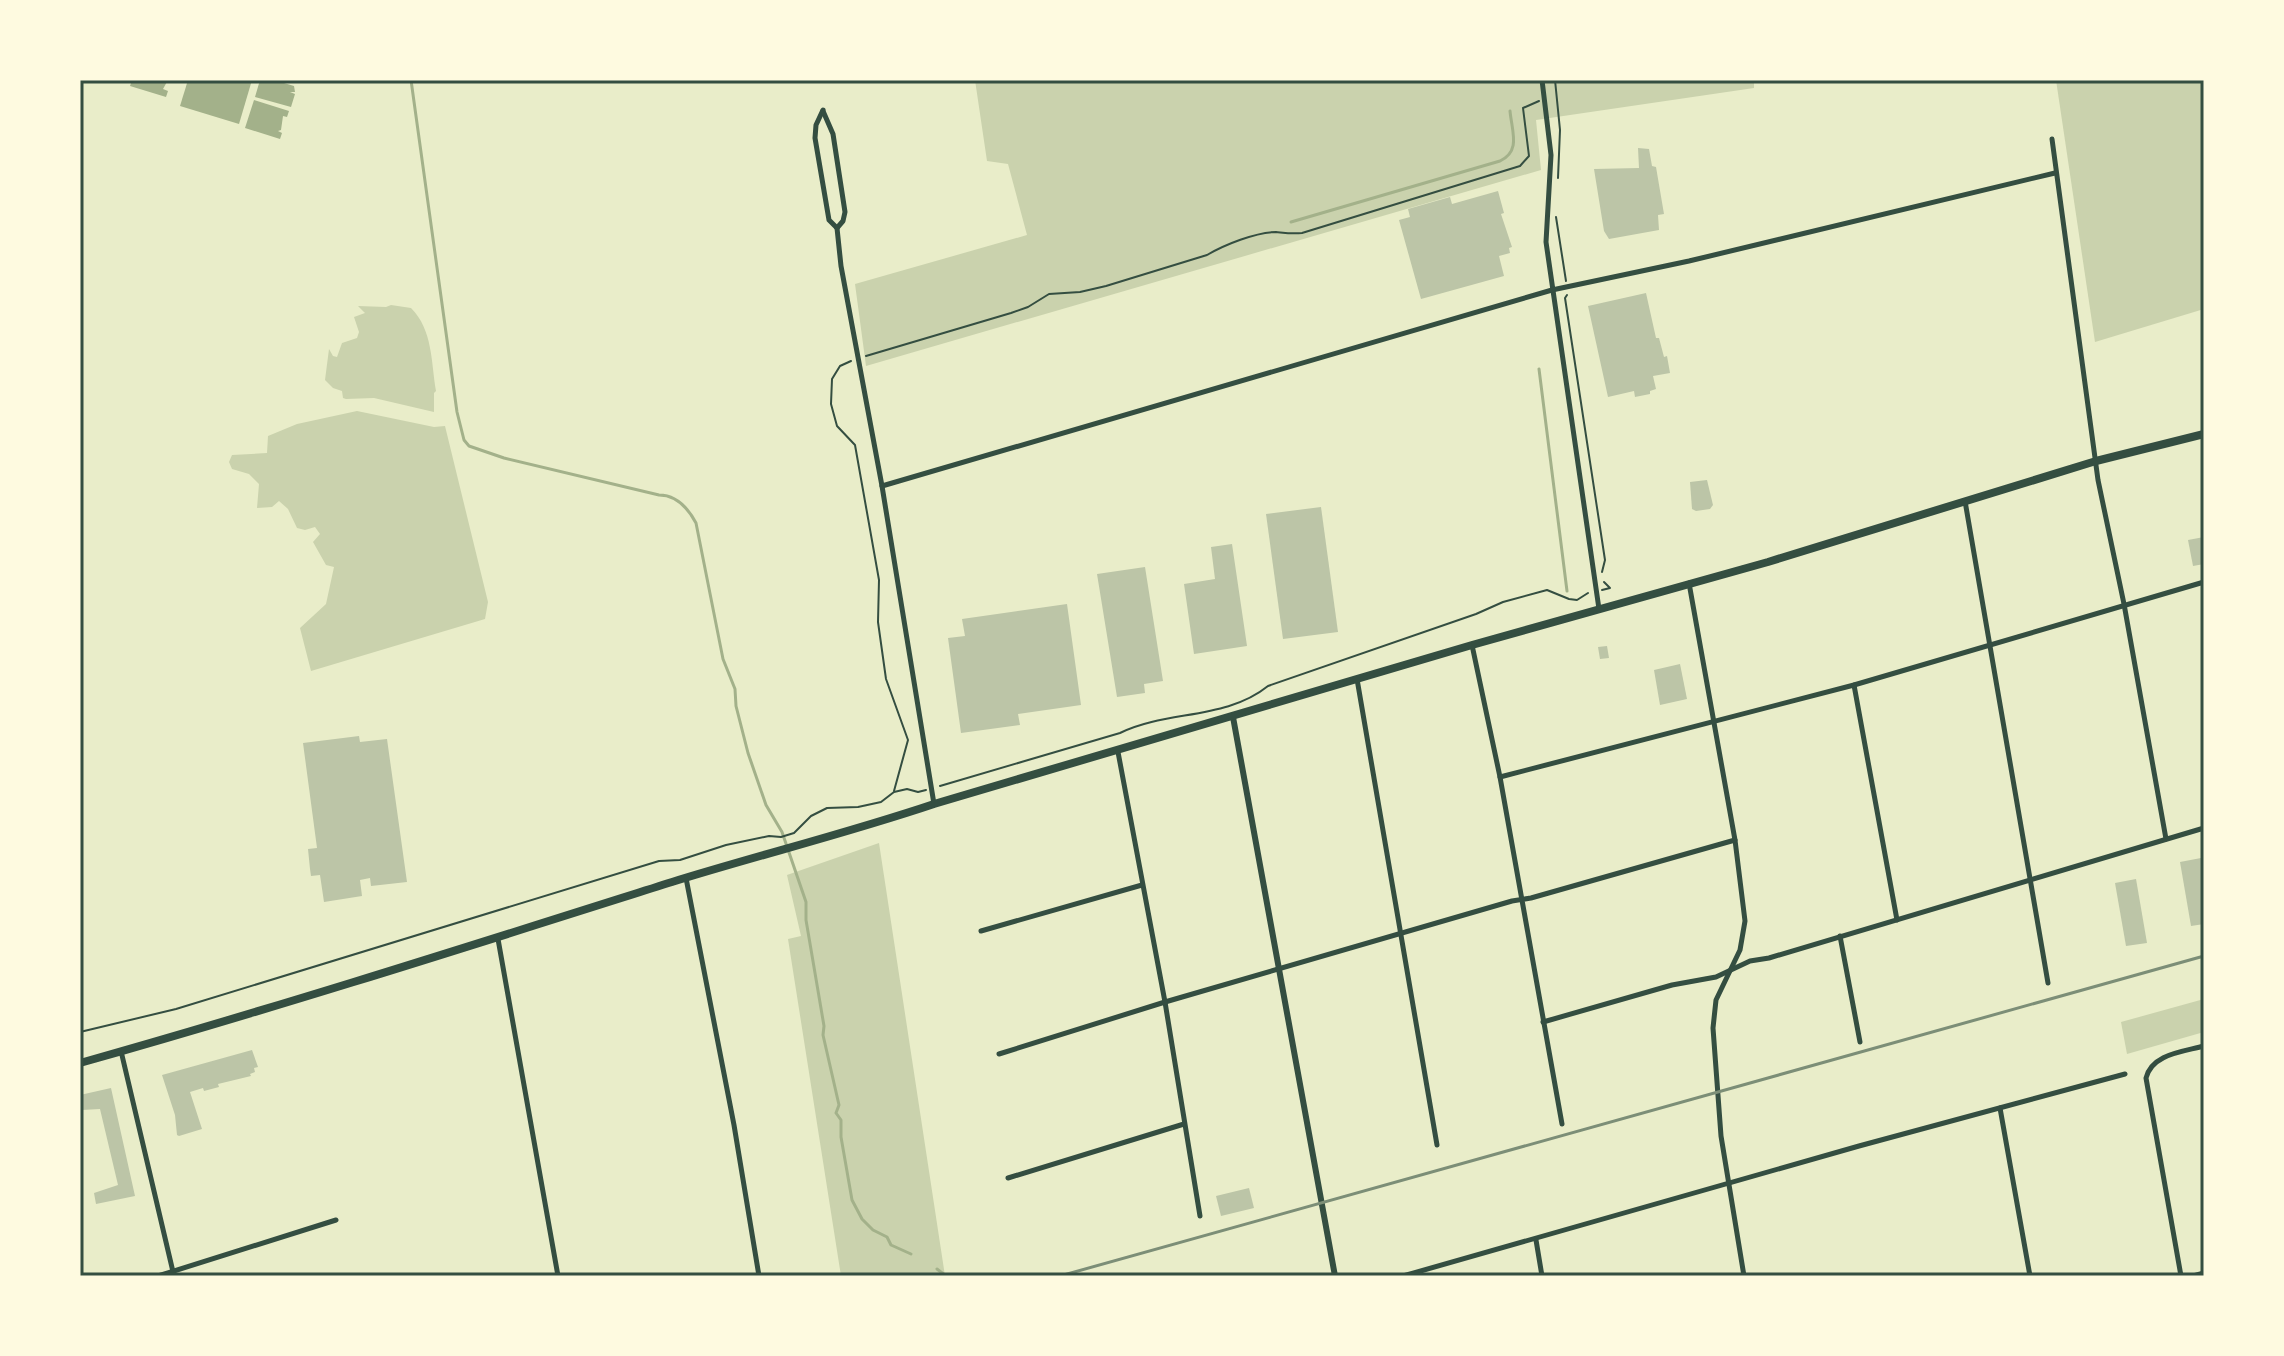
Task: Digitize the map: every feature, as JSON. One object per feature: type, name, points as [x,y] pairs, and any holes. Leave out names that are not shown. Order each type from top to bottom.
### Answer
[{"type":"main road","points":[[80,1063],[498,939],[686,878],[880,823],[934,804],[1689,582],[1768,562],[2096,461],[2204,434]]},
{"type":"street","points":[[1542,80],[1551,155],[1546,242],[1599,609]]},
{"type":"street","points":[[837,228],[845,212],[833,134],[823,110],[816,125],[815,138],[829,220],[837,228],[934,804]]},
{"type":"street","points":[[2052,139],[2096,461],[2166,839]]},
{"type":"street","points":[[882,486],[1552,290],[2055,173]]},
{"type":"street","points":[[1965,501],[2048,983]]},
{"type":"street","points":[[1689,582],[1735,840],[1745,921],[1740,950],[1716,1000],[1713,1028],[1721,1136],[1744,1276]]},
{"type":"street","points":[[1500,777],[1712,719],[1854,685],[2204,582]]},
{"type":"street","points":[[1472,645],[1500,777],[1562,1124]]},
{"type":"street","points":[[1357,679],[1437,1145]]},
{"type":"street","points":[[1854,685],[1897,920]]},
{"type":"street","points":[[1233,717],[1335,1276]]},
{"type":"street","points":[[1118,752],[1165,1002],[1200,1216]]},
{"type":"street","points":[[1543,1022],[1672,985],[1716,977],[1750,961],[1769,958],[2204,828]]},
{"type":"street","points":[[999,1054],[1399,933],[1735,840]]},
{"type":"street","points":[[686,878],[734,1125],[759,1276]]},
{"type":"street","points":[[981,931],[1142,885]]},
{"type":"street","points":[[1840,936],[1860,1042]]},
{"type":"street","points":[[498,939],[558,1276]]},
{"type":"street","points":[[2181,1276],[2146,1078],[2155,1060],[2204,1046]]},
{"type":"street","points":[[121,1051],[173,1273]]},
{"type":"street","points":[[1403,1276],[2125,1074]]},
{"type":"street","points":[[2000,1107],[2030,1276]]},
{"type":"street","points":[[1008,1178],[1184,1124]]},
{"type":"street","points":[[158,1276],[336,1220]]},
{"type":"street","points":[[1536,1240],[1542,1276]]},
{"type":"street","points":[[2193,1276],[2204,1273]]},
{"type":"path","points":[[1555,80],[1560,130],[1558,179]]},
{"type":"path","points":[[865,356],[1011,313],[1049,294],[1106,286],[1207,255],[1220,246],[1244,239],[1276,232],[1288,235],[1302,233],[1520,166],[1526,162],[1529,148],[1523,108],[1538,102]]},
{"type":"path","points":[[1555,207],[1569,292],[1565,298],[1605,560],[1601,574],[1610,588]]},
{"type":"path","points":[[851,361],[840,366],[832,379],[831,404],[837,426],[855,445],[879,580],[878,622],[886,679],[891,700],[908,740],[894,792]]},
{"type":"path","points":[[945,784],[1120,733],[1134,726],[1248,700],[1268,686],[1503,602],[1547,590],[1577,600],[1585,594]]},
{"type":"path","points":[[80,1032],[176,1009],[659,861],[680,860],[718,847],[769,836],[781,837],[794,833],[819,811],[878,803],[894,792],[907,789],[918,792]]},
{"type":"shaded area","points":[[132,80],[168,80],[163,89],[168,91],[166,97],[130,86]]},
{"type":"shaded area","points":[[188,80],[252,80],[239,124],[180,106]]},
{"type":"shaded area","points":[[260,80],[274,80],[294,86],[295,92],[290,92],[295,94],[291,107],[255,97]]},
{"type":"shaded area","points":[[975,80],[1754,80],[1754,88],[1536,120],[1541,170],[866,366],[855,284],[1027,235],[1008,164],[987,161]]},
{"type":"shaded area","points":[[2056,80],[2204,80],[2204,309],[2095,342]]},
{"type":"shaded area","points":[[254,100],[289,111],[287,117],[283,116],[281,130],[278,131],[282,133],[280,139],[245,128]]},
{"type":"shaded area","points":[[358,306],[411,308],[423,326],[430,347],[436,391],[434,412],[374,398],[346,399],[342,391],[325,380],[329,349],[337,357],[342,343],[357,338],[359,332],[354,317],[365,313]]},
{"type":"shaded area","points":[[357,411],[434,427],[445,426],[488,602],[485,619],[311,671],[300,628],[326,604],[334,567],[326,565],[313,542],[320,534],[315,527],[305,530],[297,528],[288,509],[279,501],[272,507],[257,508],[259,484],[249,474],[232,469],[229,462],[232,455],[267,453],[268,436],[297,424]]},
{"type":"shaded area","points":[[879,843],[945,1276],[841,1276],[788,939],[801,936],[787,875]]},
{"type":"shaded area","points":[[2204,999],[2204,1032],[2127,1054],[2121,1022]]},
{"type":"building","points":[[1638,148],[1649,149],[1652,166],[1656,167],[1664,214],[1658,215],[1659,230],[1609,239],[1604,231],[1594,169],[1639,168]]},
{"type":"building","points":[[1498,191],[1504,213],[1501,214],[1512,247],[1509,248],[1510,253],[1499,256],[1504,276],[1421,299],[1399,220],[1410,217],[1408,209],[1450,197],[1452,204]]},
{"type":"building","points":[[1646,293],[1656,338],[1659,338],[1664,357],[1667,356],[1670,373],[1653,376],[1656,389],[1650,394],[1635,397],[1634,391],[1608,397],[1588,306]]},
{"type":"building","points":[[1707,480],[1713,505],[1710,509],[1696,511],[1692,509],[1690,482]]},
{"type":"building","points":[[1321,507],[1338,632],[1283,639],[1266,514]]},
{"type":"building","points":[[2204,537],[2204,564],[2193,566],[2188,540]]},
{"type":"building","points":[[1232,544],[1247,646],[1194,654],[1184,584],[1215,579],[1211,547]]},
{"type":"building","points":[[1145,567],[1163,681],[1144,684],[1145,693],[1117,697],[1097,574]]},
{"type":"building","points":[[1067,604],[1081,705],[1018,714],[1020,725],[961,733],[948,638],[965,636],[962,619]]},
{"type":"building","points":[[1607,646],[1609,658],[1600,659],[1598,647]]},
{"type":"building","points":[[1680,664],[1687,699],[1660,705],[1654,670]]},
{"type":"building","points":[[359,736],[360,742],[387,739],[407,882],[371,886],[370,878],[360,880],[362,896],[324,902],[320,875],[311,876],[310,869],[308,849],[317,848],[303,743]]},
{"type":"building","points":[[2201,858],[2204,924],[2191,926],[2180,862]]},
{"type":"building","points":[[2136,879],[2147,943],[2126,946],[2115,883]]},
{"type":"building","points":[[252,1050],[258,1067],[254,1068],[251,1076],[218,1084],[219,1087],[204,1091],[203,1088],[190,1092],[202,1129],[177,1135],[175,1115],[162,1075]]},
{"type":"building","points":[[111,1088],[135,1196],[96,1204],[94,1193],[118,1185],[100,1109],[82,1110],[80,1095]]},
{"type":"building","points":[[1249,1188],[1254,1208],[1221,1216],[1216,1196]]},
{"type":"waterway","points":[[411,80],[457,412],[464,440],[469,446],[504,458],[671,497],[686,508],[696,523],[723,659],[735,689],[736,706],[748,753],[766,805],[782,832],[806,902],[823,1035],[839,1105],[836,1113],[841,1120],[852,1200],[862,1219],[873,1230],[887,1237],[891,1245],[911,1254]]},
{"type":"waterway","points":[[1291,222],[1500,161],[1507,157],[1513,146],[1510,111]]},
{"type":"waterway","points":[[1539,369],[1567,591]]},
{"type":"waterway","points":[[937,1269],[946,1276]]},
{"type":"railway","points":[[1060,1276],[2204,956]]}]
